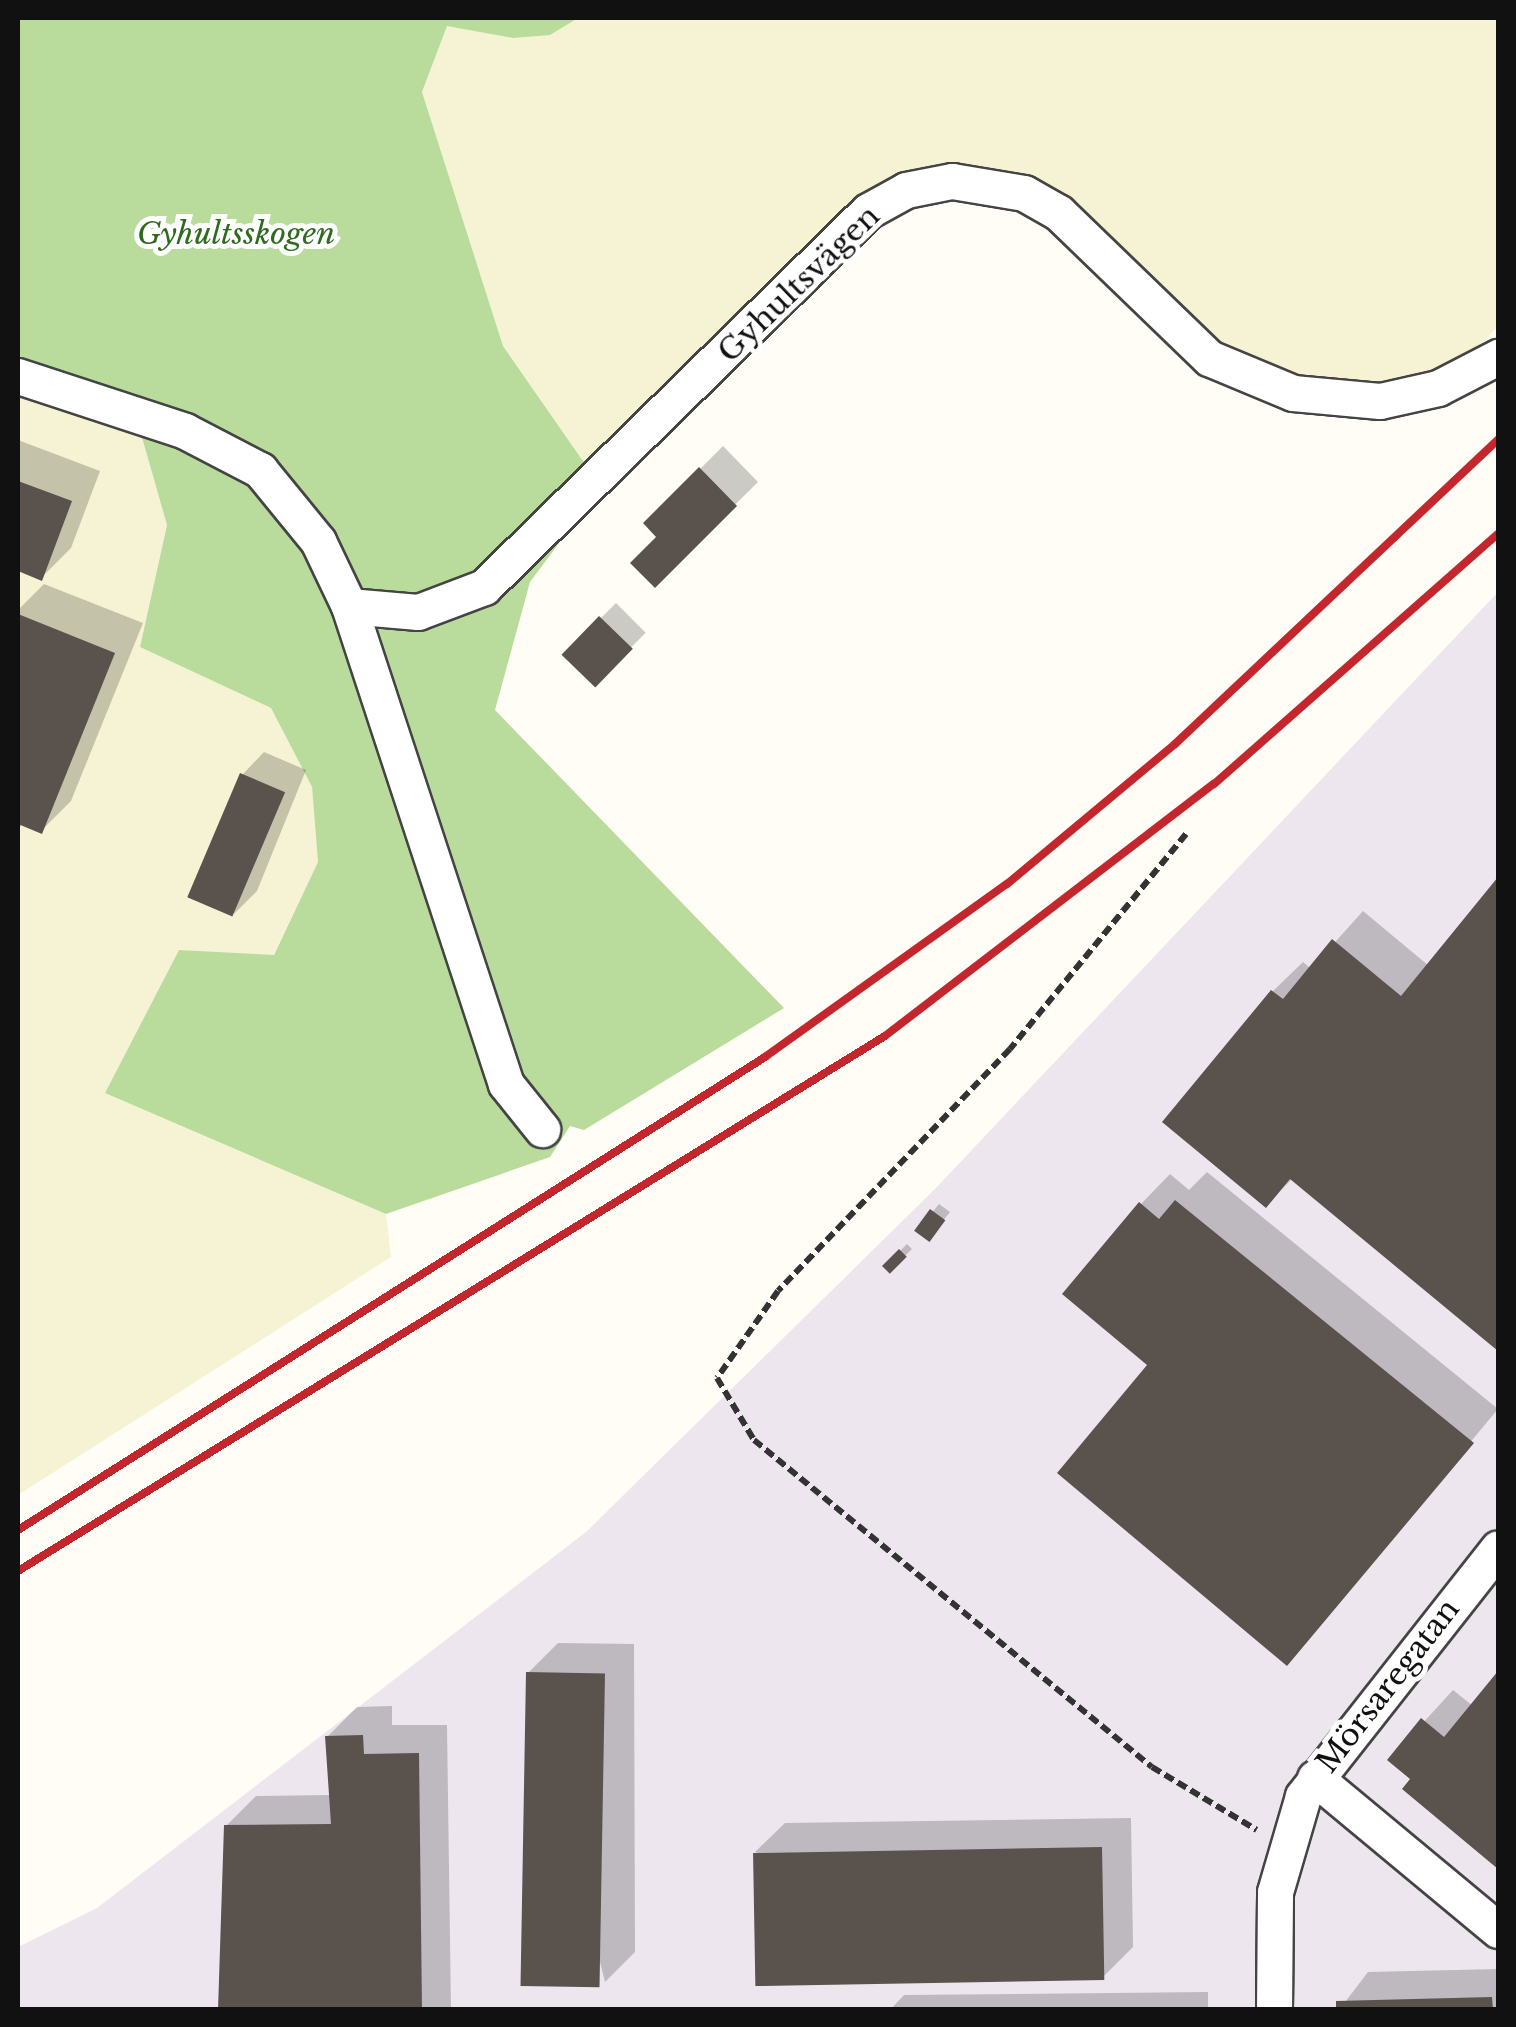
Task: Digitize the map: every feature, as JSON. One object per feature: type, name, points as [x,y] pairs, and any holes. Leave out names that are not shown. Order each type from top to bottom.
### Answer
[{"type":"street","name":"Gyhultsvägen","points":[[349,606],[418,612],[484,587],[868,211],[906,190],[952,182],[1024,192],[1059,213],[1209,358],[1293,393],[1380,401],[1438,388],[1498,357]]},
{"type":"street","points":[[18,376],[185,431],[260,470],[318,540],[349,606],[506,1084],[542,1129]]},
{"type":"street","name":"Mörsaregatan","points":[[1274,2010],[1283,1845],[1315,1778],[1498,1548]]},
{"type":"street","points":[[1315,1778],[1498,1930]]},
{"type":"path","points":[[1186,834],[1010,1050],[778,1290],[717,1378],[754,1440],[1152,1768],[1283,1845]]},
{"type":"shaded area","points":[[578,18],[1498,18],[1498,326],[1471,355],[1385,388],[1306,385],[1216,350],[1044,185],[879,188],[601,487],[503,346],[422,92],[447,25],[513,38]]},
{"type":"shaded area","points":[[18,384],[139,427],[167,525],[140,647],[271,708],[312,787],[318,862],[273,956],[179,950],[105,1093],[386,1214],[391,1257],[18,1495]]},
{"type":"shaded area","points":[[1498,592],[1498,2009],[18,2010],[18,1947],[97,1908],[586,1532],[935,1189]]},
{"type":"green space","name":"Gyhultsskogen","points":[[18,18],[578,18],[550,35],[513,38],[447,26],[422,92],[503,346],[601,487],[530,582],[495,710],[784,1008],[584,1130],[570,1126],[550,1157],[386,1214],[105,1093],[179,950],[274,955],[318,862],[312,787],[271,708],[140,647],[167,525],[139,427],[18,384]]},
{"type":"building","points":[[699,467],[737,506],[655,588],[630,563],[656,537],[643,523]]},
{"type":"building","points":[[18,481],[72,501],[42,581],[18,571]]},
{"type":"building","points":[[18,614],[115,653],[42,834],[18,824]]},
{"type":"building","points":[[599,616],[633,649],[595,687],[561,655]]},
{"type":"building","points":[[240,773],[285,792],[232,916],[187,897]]},
{"type":"building","points":[[1498,877],[1498,1351],[1290,1179],[1266,1208],[1162,1122],[1271,990],[1283,999],[1332,939],[1401,996]]},
{"type":"building","points":[[1175,1200],[1474,1443],[1287,1666],[1057,1473],[1147,1365],[1062,1294],[1139,1202],[1159,1219]]},
{"type":"building","points":[[930,1209],[945,1220],[930,1242],[914,1231]]},
{"type":"building","points":[[899,1249],[907,1257],[890,1274],[882,1266]]},
{"type":"building","points":[[1498,1671],[1498,1869],[1402,1789],[1410,1779],[1387,1760],[1421,1718],[1444,1737]]},
{"type":"building","points":[[526,1672],[605,1673],[600,1987],[521,1986]]},
{"type":"building","points":[[363,1735],[364,1754],[419,1753],[422,2010],[218,2010],[224,1825],[331,1824],[325,1736]]},
{"type":"building","points":[[1102,1847],[1104,1980],[755,1986],[753,1853]]},
{"type":"building","points":[[1492,1997],[1493,2010],[1336,2010],[1336,2001]]},
{"type":"railway","points":[[18,1530],[765,1057],[1007,884],[1175,744],[1498,440]]},
{"type":"railway","points":[[18,1571],[885,1036],[1214,784],[1498,534]]}]
